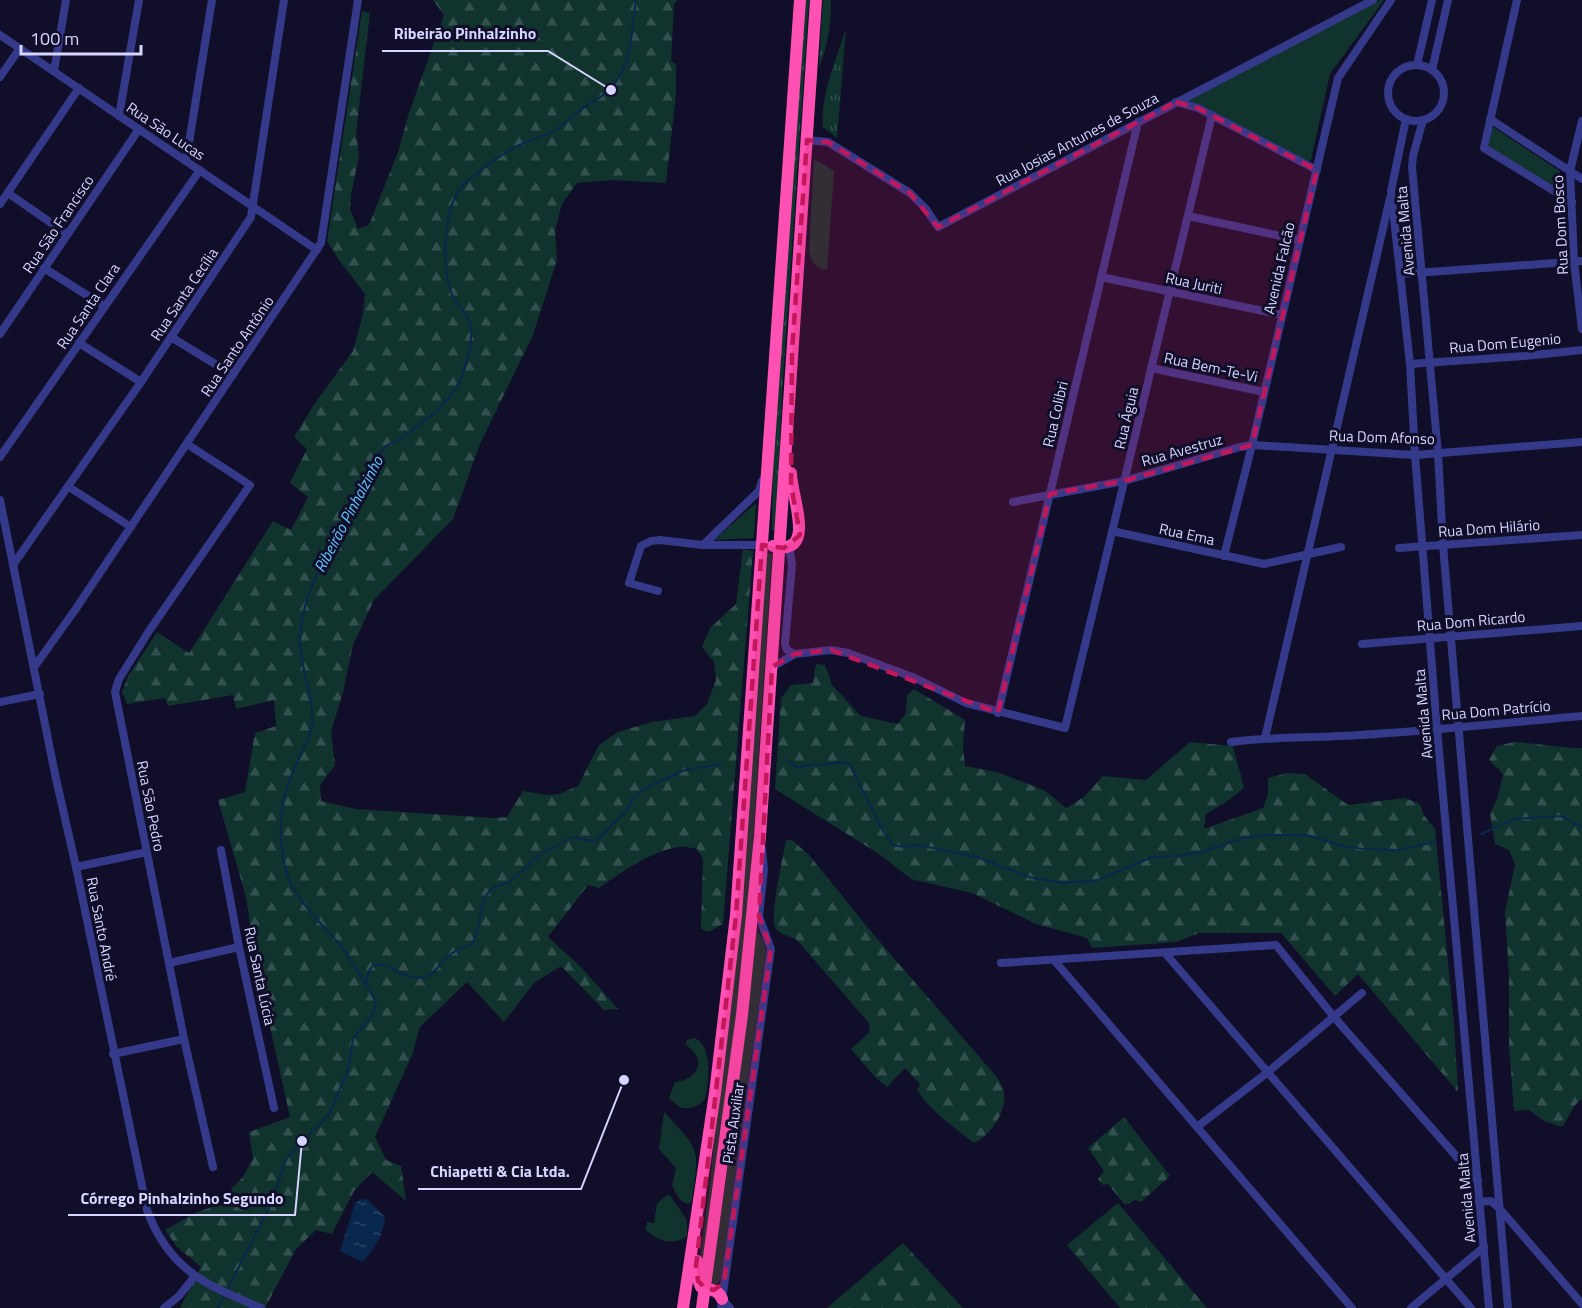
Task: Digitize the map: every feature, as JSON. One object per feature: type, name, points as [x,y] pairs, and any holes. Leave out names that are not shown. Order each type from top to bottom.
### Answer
[{"type":"highway","points":[[776,546],[770,541],[769,455],[800,0]]},
{"type":"highway","points":[[719,1296],[701,1287],[696,1266],[707,1149],[736,915],[776,546],[816,0]]},
{"type":"highway","points":[[776,546],[797,541],[800,535],[791,486],[792,351]]},
{"type":"highway","points":[[719,1296],[742,1015],[760,836],[772,667],[776,546]]},
{"type":"highway","points":[[683,1308],[707,1149]]},
{"type":"highway","points":[[702,1308],[719,1296]]},
{"type":"street","points":[[54,71],[66,0]]},
{"type":"street","points":[[119,116],[139,0]]},
{"type":"street","points":[[186,160],[212,0]]},
{"type":"street","name":"Rua Santa Cecília","points":[[13,565],[141,382],[251,217],[284,0]]},
{"type":"street","name":"Rua Santo Antônio","points":[[35,666],[321,243],[358,0]]},
{"type":"street","name":"Rua Josias Antunes de Souza","points":[[807,140],[828,142],[910,193],[926,209],[938,227],[1372,0]]},
{"type":"street","name":"Avenida Falcão","points":[[1224,556],[1338,78],[1391,0]]},
{"type":"street","points":[[1418,65],[1432,0]]},
{"type":"street","points":[[1432,70],[1448,0]]},
{"type":"street","points":[[1517,0],[1484,148],[1572,202]]},
{"type":"street","name":"Rua São Lucas","points":[[0,34],[317,250]]},
{"type":"street","points":[[0,77],[20,48]]},
{"type":"street","points":[[1418,65],[1432,70],[1443,84],[1444,95],[1438,111],[1423,120],[1406,119],[1392,108],[1389,97],[1390,85],[1400,70],[1418,65]]},
{"type":"street","points":[[0,204],[79,88]]},
{"type":"street","points":[[1176,102],[1198,108],[1317,170]]},
{"type":"street","name":"Rua Águia","points":[[998,713],[1065,728],[1212,115]]},
{"type":"street","name":"Avenida Malta","points":[[1406,119],[1391,191],[1410,363],[1437,729],[1489,1308]]},
{"type":"street","points":[[1490,119],[1582,179]]},
{"type":"street","name":"Avenida Malta","points":[[1423,120],[1412,167],[1438,453],[1443,545],[1508,1308]]},
{"type":"street","name":"Rua Dom Bosco","points":[[1582,121],[1570,171],[1582,329]]},
{"type":"street","name":"Rua Colibri","points":[[998,713],[1138,122]]},
{"type":"street","name":"Rua São Francisco","points":[[0,334],[139,129]]},
{"type":"street","name":"Rua Santa Clara","points":[[0,458],[200,170]]},
{"type":"street","points":[[1265,738],[1391,191]]},
{"type":"street","points":[[8,193],[68,234]]},
{"type":"street","points":[[1188,216],[1299,240]]},
{"type":"street","points":[[1401,274],[1578,262]]},
{"type":"street","points":[[44,268],[104,306]]},
{"type":"street","name":"Rua Juriti","points":[[1101,277],[1282,315]]},
{"type":"street","points":[[171,336],[233,375]]},
{"type":"street","points":[[79,343],[141,382]]},
{"type":"street","name":"Rua Dom Eugenio","points":[[1410,363],[1582,350]]},
{"type":"street","name":"Rua Bem-Te-Vi","points":[[1151,368],[1264,392]]},
{"type":"street","name":"Rua Dom Afonso","points":[[1252,445],[1415,455],[1582,442]]},
{"type":"street","name":"Rua São Pedro","points":[[187,444],[250,485],[149,631],[117,683],[115,692],[184,1039],[213,1167]]},
{"type":"street","name":"Rua Avestruz","points":[[1013,502],[1124,481],[1252,445]]},
{"type":"street","points":[[703,545],[759,491],[769,455]]},
{"type":"street","points":[[69,487],[131,527]]},
{"type":"street","name":"Rua Santo André","points":[[0,500],[147,1210],[162,1243],[177,1261],[195,1276],[214,1287],[261,1308]]},
{"type":"street","name":"Rua Ema","points":[[1113,531],[1264,564],[1341,547]]},
{"type":"street","name":"Rua Dom Hilário","points":[[1399,548],[1582,535]]},
{"type":"street","points":[[658,591],[629,583],[641,546],[651,541],[703,545],[776,546],[792,564],[785,644],[787,650],[795,654]]},
{"type":"street","name":"Rua Dom Ricardo","points":[[1362,644],[1582,626]]},
{"type":"street","points":[[772,667],[795,654],[831,650],[848,653],[915,678],[966,703],[998,713]]},
{"type":"street","points":[[0,702],[40,694]]},
{"type":"street","name":"Rua Dom Patrício","points":[[1231,741],[1341,736],[1582,716]]},
{"type":"street","name":"Pista Auxiliar","points":[[719,1296],[771,949],[759,916],[764,861],[760,836]]},
{"type":"street","name":"Rua Santa Lúcia","points":[[221,850],[274,1108]]},
{"type":"street","points":[[76,867],[147,852]]},
{"type":"street","points":[[1001,963],[1276,945],[1334,1017],[1478,1181]]},
{"type":"street","points":[[169,963],[239,946]]},
{"type":"street","points":[[1165,953],[1471,1308]]},
{"type":"street","points":[[1054,960],[1352,1308]]},
{"type":"street","points":[[1197,1126],[1268,1072],[1362,993]]},
{"type":"street","points":[[113,1054],[184,1039]]},
{"type":"street","points":[[1479,1202],[1491,1201],[1499,1208],[1582,1304]]},
{"type":"street","points":[[1411,1308],[1484,1247]]},
{"type":"street","points":[[164,1308],[195,1276]]},
{"type":"highlighted area","points":[[1176,102],[1198,108],[1317,170],[1252,445],[1124,481],[1050,494],[998,713],[831,650],[795,654],[772,667],[759,916],[771,949],[724,1283],[714,1290],[705,1288],[698,1281],[696,1266],[736,915],[762,545],[784,548],[800,535],[791,485],[792,351],[807,140],[828,142],[910,193],[938,227]]},
{"type":"green space","points":[[433,0],[677,0],[674,4],[671,61],[676,64],[676,94],[666,183],[614,180],[577,183],[562,204],[555,230],[557,260],[533,335],[480,444],[453,519],[374,600],[353,645],[343,692],[331,732],[335,765],[320,785],[321,801],[356,809],[493,818],[507,817],[523,791],[546,795],[559,794],[578,786],[599,745],[618,732],[652,722],[695,716],[707,704],[716,680],[714,662],[702,647],[710,628],[736,604],[743,549],[753,551],[723,924],[709,932],[701,929],[703,859],[697,849],[680,847],[657,853],[599,888],[588,885],[548,937],[581,967],[618,1009],[604,1010],[561,966],[534,983],[504,1022],[467,982],[420,1027],[412,1055],[375,1137],[386,1160],[401,1166],[406,1201],[372,1172],[354,1191],[332,1234],[316,1230],[296,1249],[265,1308],[180,1308],[201,1267],[177,1247],[165,1230],[195,1213],[223,1203],[253,1159],[249,1132],[290,1117],[256,964],[246,897],[218,800],[245,792],[255,733],[276,726],[274,700],[236,709],[233,695],[168,706],[165,698],[127,704],[122,692],[128,676],[157,632],[189,653],[273,521],[291,530],[308,497],[290,483],[307,449],[294,437],[315,403],[353,351],[363,313],[365,294],[327,241],[362,11],[370,13],[356,133],[359,156],[350,209],[358,229],[369,225],[398,152],[409,113],[444,15]]},
{"type":"green space","points":[[801,0],[809,0],[782,393],[776,534],[772,529],[774,392]]},
{"type":"green space","points":[[823,0],[831,0],[830,18],[827,42],[819,67]]},
{"type":"green space","points":[[1380,0],[1384,0],[1330,74],[1311,160],[1308,162],[1198,104],[1186,101]]},
{"type":"green space","points":[[846,28],[837,138],[823,127],[824,102]]},
{"type":"green space","points":[[1493,127],[1560,171],[1560,193],[1488,147]]},
{"type":"green space","points":[[814,159],[834,171],[827,270],[819,268],[814,263],[809,250]]},
{"type":"green space","points":[[756,503],[754,538],[714,540]]},
{"type":"green space","points":[[766,554],[772,555],[746,947],[701,1273],[699,1266],[711,1176]]},
{"type":"green space","points":[[816,664],[825,665],[832,685],[861,716],[898,724],[906,713],[907,695],[914,689],[965,720],[963,745],[965,766],[997,772],[1044,790],[1066,808],[1084,797],[1103,776],[1146,780],[1190,742],[1233,746],[1244,788],[1206,814],[1204,829],[1263,808],[1268,794],[1268,778],[1287,773],[1305,774],[1348,805],[1405,798],[1420,804],[1423,814],[1435,829],[1454,1024],[1458,1092],[1358,974],[1335,996],[1281,933],[1199,933],[1177,942],[1092,948],[1087,938],[1036,924],[972,893],[911,879],[879,854],[775,789],[781,698],[791,685],[813,683]]},
{"type":"green space","points":[[1514,742],[1582,748],[1582,1099],[1562,1127],[1544,1121],[1529,1110],[1514,1111],[1509,1047],[1509,978],[1505,911],[1515,865],[1509,850],[1495,844],[1490,814],[1498,796],[1503,774],[1489,760],[1497,746]]},
{"type":"green space","points":[[786,840],[792,840],[809,855],[873,934],[996,1076],[1003,1090],[1003,1108],[991,1129],[980,1140],[974,1143],[936,1112],[917,1090],[920,1084],[905,1068],[887,1087],[875,1077],[851,1049],[870,1032],[869,1023],[796,939],[781,933],[775,927],[775,897]]},
{"type":"green space","points":[[757,930],[764,942],[766,952],[721,1278],[714,1285],[710,1281],[725,1188]]},
{"type":"green space","points":[[694,1038],[700,1041],[707,1055],[707,1091],[701,1103],[691,1108],[683,1108],[669,1098],[675,1082],[690,1077],[697,1070],[696,1055],[686,1044],[687,1040]]},
{"type":"green space","points":[[664,1112],[685,1135],[695,1151],[696,1169],[692,1200],[689,1204],[680,1200],[676,1194],[672,1185],[676,1168],[659,1149]]},
{"type":"green space","points":[[1124,1117],[1170,1176],[1141,1202],[1135,1200],[1125,1205],[1108,1184],[1102,1185],[1098,1179],[1104,1171],[1088,1148]]},
{"type":"green space","points":[[669,1194],[687,1220],[687,1236],[671,1242],[655,1237],[646,1230],[647,1222],[654,1223],[657,1203]]},
{"type":"green space","points":[[1118,1203],[1207,1308],[1120,1308],[1067,1245]]},
{"type":"green space","points":[[903,1243],[963,1308],[827,1308]]},
{"type":"water","points":[[361,1199],[368,1200],[385,1217],[378,1241],[362,1262],[340,1251],[355,1203]]},
{"type":"waterway","name":"Ribeirão Pinhalzinho","points":[[218,1308],[273,1200],[286,1159],[329,1114],[348,1070],[353,1039],[373,1014],[376,1002],[341,946],[296,893],[284,861],[281,834],[282,808],[289,782],[312,725],[312,707],[300,643],[307,600],[351,503],[382,449],[431,416],[449,398],[462,376],[470,348],[471,328],[466,315],[451,292],[445,254],[448,224],[455,197],[466,182],[491,163],[517,146],[560,127],[612,87],[627,59],[636,0]]},
{"type":"waterway","points":[[786,760],[797,767],[844,762],[850,765],[883,831],[893,845],[905,847],[918,845],[977,857],[1032,878],[1064,883],[1098,880],[1152,857],[1201,852],[1244,838],[1265,835],[1307,835],[1343,846],[1363,849],[1397,850],[1435,842]]},
{"type":"waterway","points":[[366,984],[373,965],[384,965],[417,978],[434,972],[451,954],[473,943],[484,898],[492,888],[507,883],[535,858],[572,837],[597,840],[628,809],[633,797],[649,786],[685,770],[722,764]]},
{"type":"waterway","points":[[1481,834],[1514,819],[1562,816],[1582,828]]},
{"type":"place","name":"Ribeirão Pinhalzinho","points":[[611,90]]},
{"type":"place","name":"Chiapetti & Cia Ltda.","points":[[624,1080]]},
{"type":"place","name":"Córrego Pinhalzinho Segundo","points":[[302,1141]]}]
